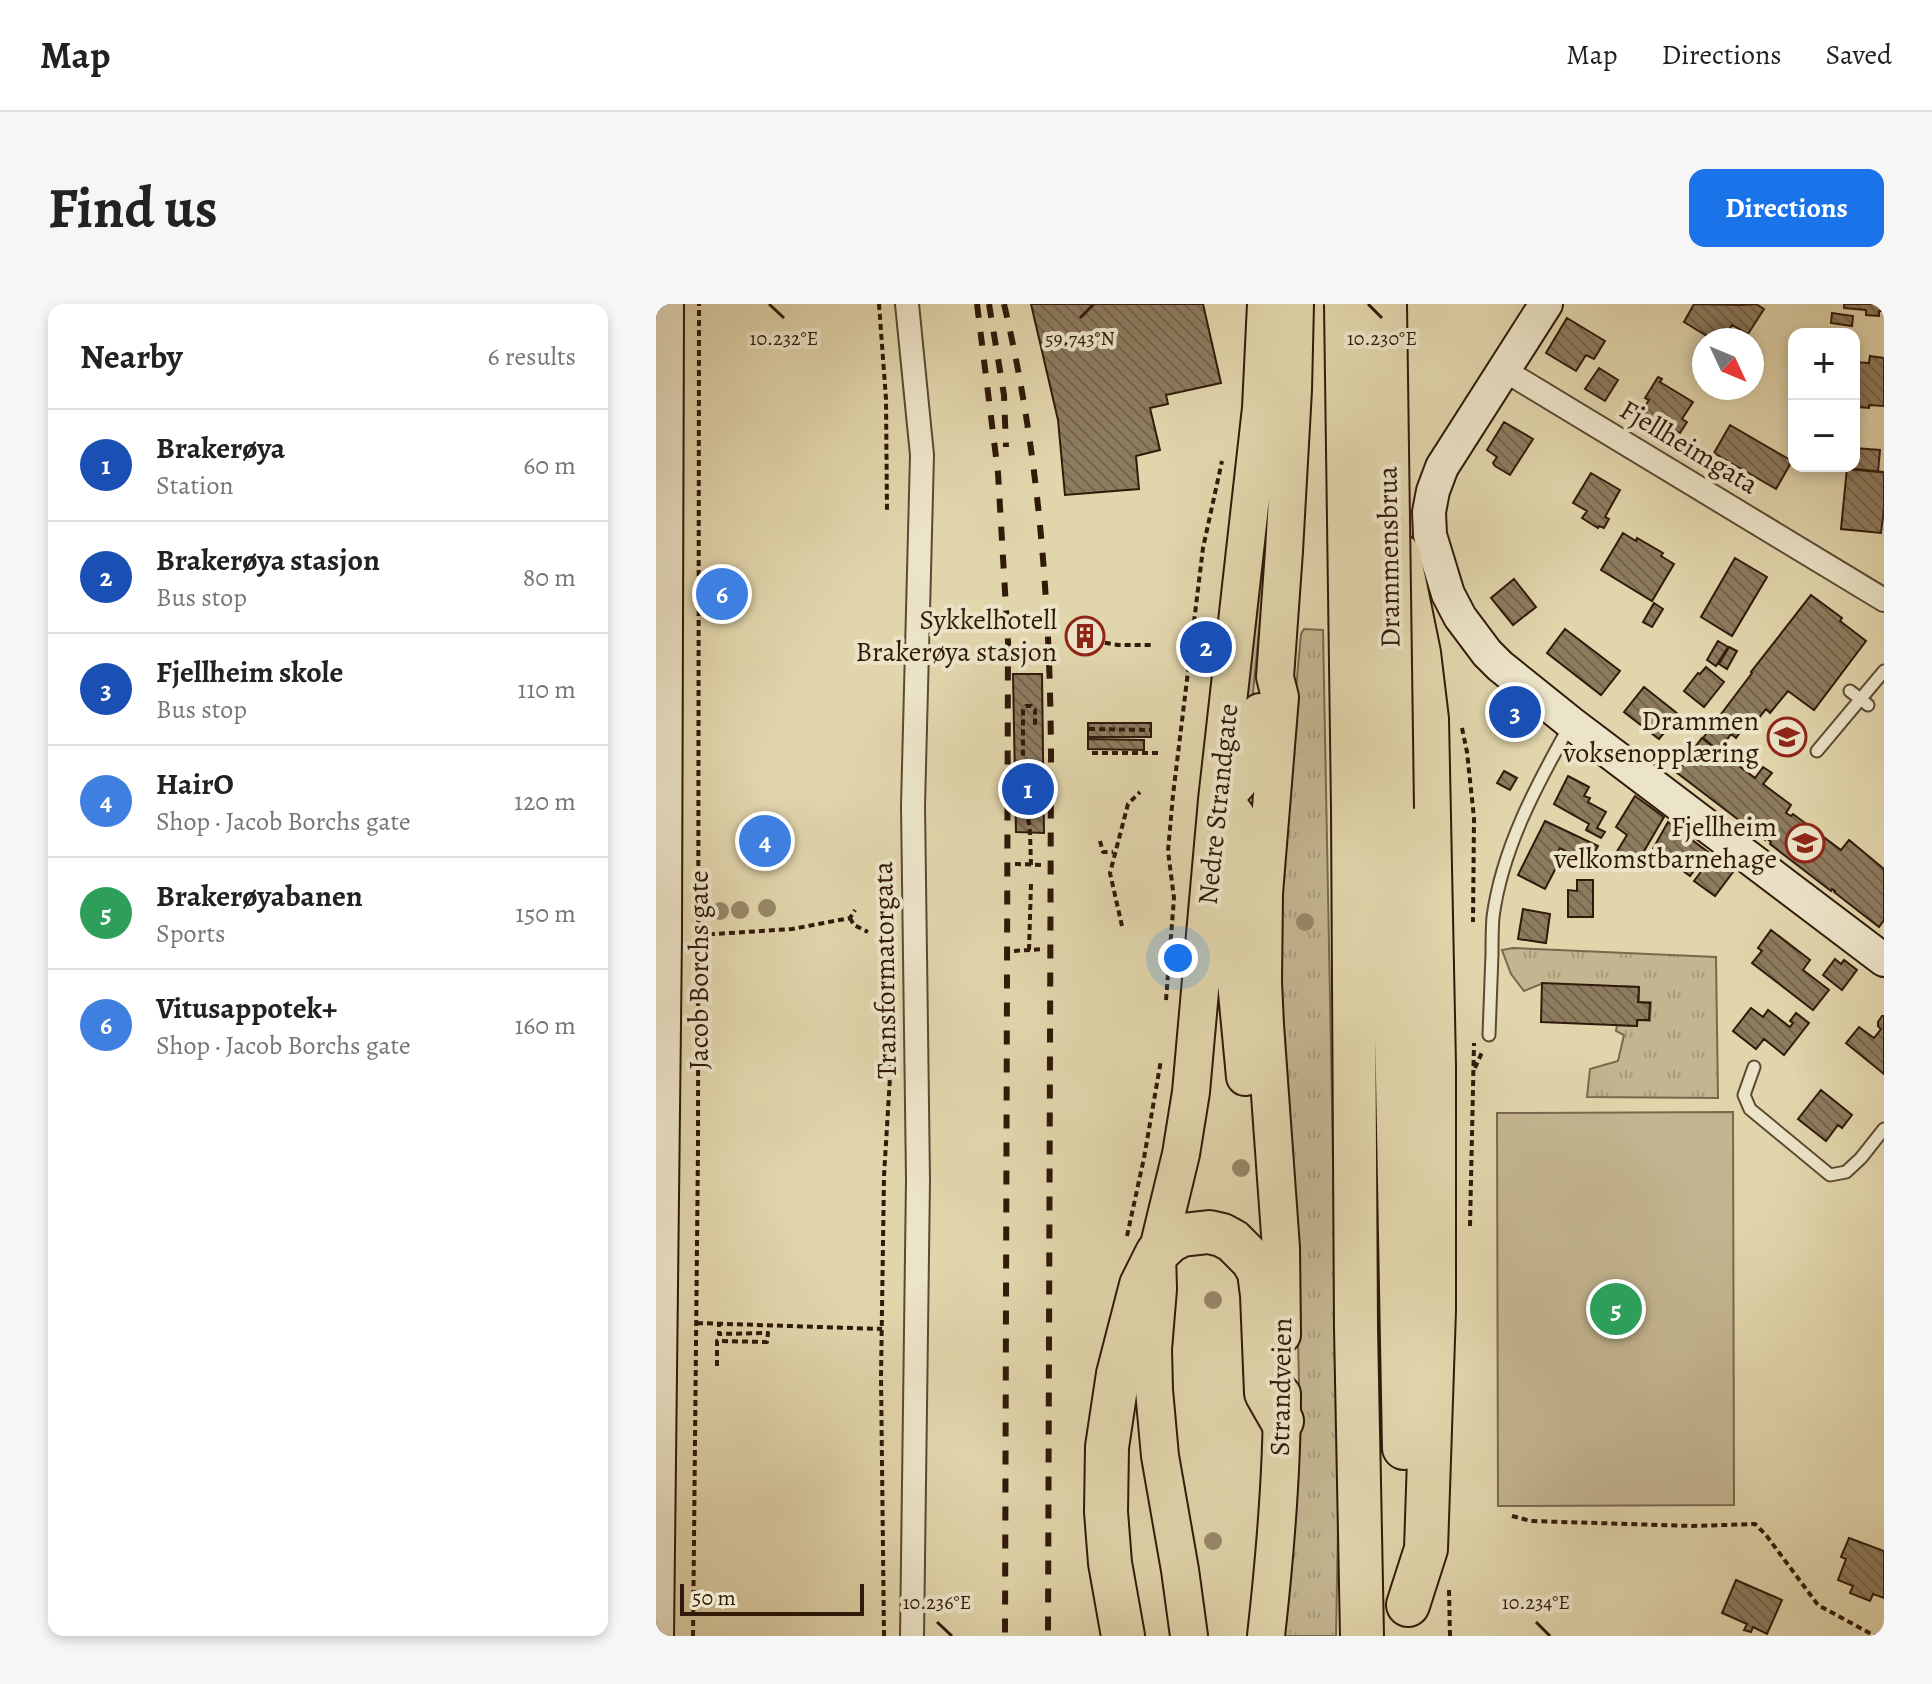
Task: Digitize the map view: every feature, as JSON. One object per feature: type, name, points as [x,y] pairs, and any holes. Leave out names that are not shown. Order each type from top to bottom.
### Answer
[{"type":"highway","points":[[1328,304],[1383,481],[1419,653],[1427,719],[1434,1065],[1434,1310],[1426,1549],[1408,1621]]},
{"type":"highway","name":"Drammensbrua","points":[[1346,304],[1373,809]]},
{"type":"highway","name":"Drammensbrua","points":[[1373,809],[1385,304]]},
{"type":"highway","points":[[1373,809],[1399,1238],[1408,1621]]},
{"type":"highway","points":[[1362,1636],[1356,1328],[1373,809]]},
{"type":"highway","points":[[1123,1636],[1108,1537],[1105,1480],[1118,1374],[1141,1285],[1141,1249],[1182,1235],[1209,1232],[1233,1241],[1252,1260],[1259,1272],[1262,1295],[1266,1393],[1282,1421]]},
{"type":"main road","name":"Nedre Strandgate","points":[[1141,1249],[1181,1154],[1189,1107],[1217,800],[1261,408],[1266,304]]},
{"type":"main road","name":"Nedre Strandgate","points":[[1272,1138],[1265,1025],[1264,893],[1280,697],[1275,677],[1293,390],[1295,304]]},
{"type":"main road","points":[[1272,1138],[1248,1105],[1236,998],[1233,950],[1240,822],[1230,807],[1217,800],[1241,779],[1253,747],[1263,693],[1275,677]]},
{"type":"main road","name":"Strandveien","points":[[1266,1636],[1274,1569],[1282,1421],[1281,1248],[1272,1138]]},
{"type":"main road","points":[[1141,1249],[1158,1289],[1153,1349],[1160,1456],[1189,1636]]},
{"type":"street","name":"Jacob Borchs gate","points":[[657,1636],[665,935],[667,304]]},
{"type":"street","name":"Transformatorgata","points":[[907,304],[922,455],[913,806],[918,1179],[912,1636]]},
{"type":"street","points":[[1538,307],[1504,370],[1442,467],[1433,491],[1429,512],[1430,535],[1448,594],[1460,617],[1500,666],[1884,960]]},
{"type":"street","name":"Fjellheimgata","points":[[1504,370],[1884,600]]},
{"type":"lane","points":[[1817,751],[1865,701],[1884,671]]},
{"type":"lane","points":[[1850,691],[1865,701]]},
{"type":"lane","points":[[1489,1035],[1492,934],[1502,874],[1528,807],[1571,723]]},
{"type":"lane","points":[[1754,1067],[1744,1095],[1750,1109],[1830,1175],[1846,1172],[1884,1129]]},
{"type":"path","name":"Jacob Borchs gate","points":[[693,1636],[700,741],[699,304]]},
{"type":"path","points":[[879,304],[886,399],[887,511]]},
{"type":"path","points":[[1166,1007],[1174,898],[1168,851],[1207,525]]},
{"type":"path","points":[[1095,641],[1118,645],[1154,645]]},
{"type":"path","points":[[1031,865],[1023,780],[1023,710],[1026,706],[1035,710],[1035,728]]},
{"type":"path","points":[[1461,724],[1474,818],[1472,874]]},
{"type":"path","points":[[1089,729],[1151,730]]},
{"type":"path","points":[[1092,753],[1160,753]]},
{"type":"path","points":[[1122,926],[1110,873],[1128,804],[1140,792]]},
{"type":"path","points":[[1100,841],[1103,852],[1114,852]]},
{"type":"path","points":[[1015,864],[1044,865]]},
{"type":"path","points":[[1029,950],[1031,884]]},
{"type":"path","points":[[698,935],[792,929],[850,918],[855,910]]},
{"type":"path","points":[[850,918],[854,925],[868,932]]},
{"type":"path","points":[[1014,951],[1044,949]]},
{"type":"path","points":[[884,1636],[884,1176],[892,1050]]},
{"type":"path","points":[[1141,1249],[1144,1158],[1162,1054]]},
{"type":"path","points":[[697,1323],[882,1329]]},
{"type":"path","points":[[717,1366],[717,1341],[767,1342],[768,1333],[719,1334],[719,1324]]},
{"type":"path","points":[[1512,1516],[1531,1521],[1692,1526],[1755,1524],[1818,1605],[1875,1636]]},
{"type":"green space","points":[[1273,434],[1277,528],[1263,591],[1249,733],[1238,755]]},
{"type":"green space","points":[[1304,629],[1323,630],[1339,1473],[1336,1636],[1280,1636],[1294,1500],[1299,1382],[1295,1217],[1281,1050],[1281,851],[1301,634]]},
{"type":"green space","points":[[1502,950],[1716,957],[1718,1098],[1587,1097],[1590,1069],[1618,1061],[1624,1035],[1616,1031],[1617,1025],[1637,1026],[1638,1020],[1650,1021],[1651,1002],[1639,1002],[1639,987],[1541,984],[1524,991],[1511,974]]},
{"type":"green space","points":[[1733,1112],[1734,1505],[1498,1506],[1497,1113]]},
{"type":"building","points":[[1031,304],[1203,304],[1221,383],[1166,395],[1168,404],[1150,408],[1160,450],[1136,456],[1139,489],[1065,495],[1058,420]]},
{"type":"building","points":[[1694,304],[1756,304],[1764,309],[1752,328],[1732,325],[1730,328],[1694,328],[1684,322]]},
{"type":"building","points":[[1844,304],[1884,304],[1884,311],[1879,311],[1879,316],[1866,315],[1866,310],[1844,308]]},
{"type":"building","points":[[1832,313],[1853,316],[1852,326],[1831,323]]},
{"type":"building","points":[[1567,318],[1605,341],[1594,359],[1586,355],[1576,371],[1546,353]]},
{"type":"building","points":[[1870,356],[1884,358],[1884,406],[1860,407],[1860,362],[1869,363]]},
{"type":"building","points":[[1599,368],[1618,380],[1605,401],[1585,389]]},
{"type":"building","points":[[1658,377],[1662,379],[1660,382],[1693,402],[1682,419],[1687,422],[1680,433],[1642,411],[1649,400],[1645,398]]},
{"type":"building","points":[[1504,422],[1533,439],[1510,475],[1495,466],[1493,463],[1497,457],[1487,450]]},
{"type":"building","points":[[1730,425],[1788,459],[1788,468],[1776,489],[1714,453]]},
{"type":"building","points":[[1860,448],[1880,450],[1878,472],[1860,470]]},
{"type":"building","points":[[1860,469],[1884,472],[1881,533],[1841,529],[1847,472],[1860,472]]},
{"type":"building","points":[[1591,473],[1620,490],[1605,517],[1609,519],[1604,528],[1598,528],[1582,518],[1587,511],[1573,503]]},
{"type":"building","points":[[1623,533],[1663,553],[1661,556],[1674,564],[1652,601],[1601,570]]},
{"type":"building","points":[[1735,558],[1767,577],[1732,636],[1701,617]]},
{"type":"building","points":[[1514,579],[1536,607],[1513,625],[1491,598]]},
{"type":"building","points":[[1811,595],[1866,641],[1814,710],[1788,691],[1770,713],[1766,709],[1753,725],[1748,721],[1736,738],[1731,734],[1719,751],[1703,738]]},
{"type":"building","points":[[1654,603],[1663,609],[1652,627],[1643,622]]},
{"type":"building","name":"Sykkelhotell Brakerøya stasjon","points":[[1095,629],[1096,652],[1076,653],[1075,630]]},
{"type":"building","points":[[1565,629],[1620,671],[1601,695],[1547,653]]},
{"type":"building","points":[[1718,641],[1728,647],[1716,666],[1707,660]]},
{"type":"building","points":[[1729,647],[1737,651],[1727,669],[1719,664]]},
{"type":"building","points":[[1706,667],[1724,682],[1704,707],[1684,691]]},
{"type":"building","points":[[1013,674],[1042,674],[1044,833],[1016,832]]},
{"type":"building","points":[[1644,687],[1678,714],[1676,717],[1680,720],[1659,739],[1624,712]]},
{"type":"building","points":[[1088,723],[1151,723],[1151,737],[1088,737]]},
{"type":"building","points":[[1702,738],[1755,778],[1763,767],[1772,773],[1763,784],[1791,805],[1786,813],[1793,814],[1841,850],[1849,840],[1884,869],[1884,920],[1879,927],[1676,772]]},
{"type":"building","points":[[1088,739],[1144,740],[1144,750],[1088,749]]},
{"type":"building","points":[[1504,771],[1517,778],[1510,790],[1497,783]]},
{"type":"building","points":[[1568,776],[1589,787],[1584,796],[1590,798],[1588,802],[1606,812],[1597,828],[1605,832],[1601,838],[1586,830],[1589,824],[1554,804]]},
{"type":"building","points":[[1635,796],[1664,817],[1640,858],[1637,856],[1629,870],[1613,858],[1627,835],[1616,827]]},
{"type":"building","points":[[1545,821],[1598,846],[1589,863],[1560,848],[1555,857],[1560,860],[1545,889],[1518,875]]},
{"type":"building","points":[[1668,822],[1708,852],[1690,876],[1667,859],[1663,864],[1650,854]]},
{"type":"building","points":[[1713,856],[1733,872],[1715,896],[1694,881]]},
{"type":"building","points":[[1577,880],[1593,880],[1593,917],[1568,917],[1568,890],[1577,891]]},
{"type":"building","points":[[1523,909],[1550,914],[1546,943],[1518,939]]},
{"type":"building","points":[[1771,930],[1810,960],[1803,970],[1829,990],[1813,1010],[1752,963],[1762,951],[1758,948]]},
{"type":"building","points":[[1835,959],[1841,964],[1844,960],[1857,970],[1842,990],[1823,975]]},
{"type":"building","points":[[1542,983],[1639,987],[1638,1002],[1650,1003],[1649,1020],[1637,1020],[1637,1026],[1541,1022]]},
{"type":"building","points":[[1751,1008],[1763,1017],[1768,1010],[1790,1027],[1796,1013],[1809,1023],[1784,1055],[1764,1039],[1756,1049],[1733,1031]]},
{"type":"building","points":[[1882,1016],[1884,1074],[1846,1043],[1859,1027],[1874,1038],[1881,1029],[1878,1022]]},
{"type":"building","points":[[1821,1090],[1852,1115],[1842,1128],[1838,1125],[1826,1141],[1798,1119]]},
{"type":"building","points":[[1849,1538],[1884,1551],[1884,1598],[1873,1594],[1870,1601],[1850,1593],[1853,1586],[1838,1580],[1846,1559],[1841,1557]]},
{"type":"building","points":[[1736,1580],[1782,1600],[1767,1634],[1753,1627],[1751,1632],[1744,1630],[1747,1624],[1722,1613]]},
{"type":"railway","points":[[977,304],[998,473],[1008,642],[1005,1636]]},
{"type":"railway","points":[[989,304],[1004,395],[1006,447]]},
{"type":"railway","points":[[1004,304],[1034,472],[1045,585],[1050,698],[1048,1636]]},
{"type":"place","name":"Vitusappotek+","points":[[722,594]]},
{"type":"place","name":"Sykkelhotell Brakerøya stasjon","points":[[1085,636]]},
{"type":"place","name":"Brakerøya stasjon","points":[[1206,647]]},
{"type":"place","name":"Fjellheim skole","points":[[1515,712]]},
{"type":"place","name":"Drammen voksenopplæring","points":[[1787,737]]},
{"type":"place","name":"Brakerøya","points":[[1028,789]]},
{"type":"place","name":"HairO","points":[[765,841]]},
{"type":"place","name":"Fjellheim velkomstbarnehage","points":[[1805,843]]},
{"type":"place","name":"Brakerøyabanen","points":[[1616,1309]]}]
